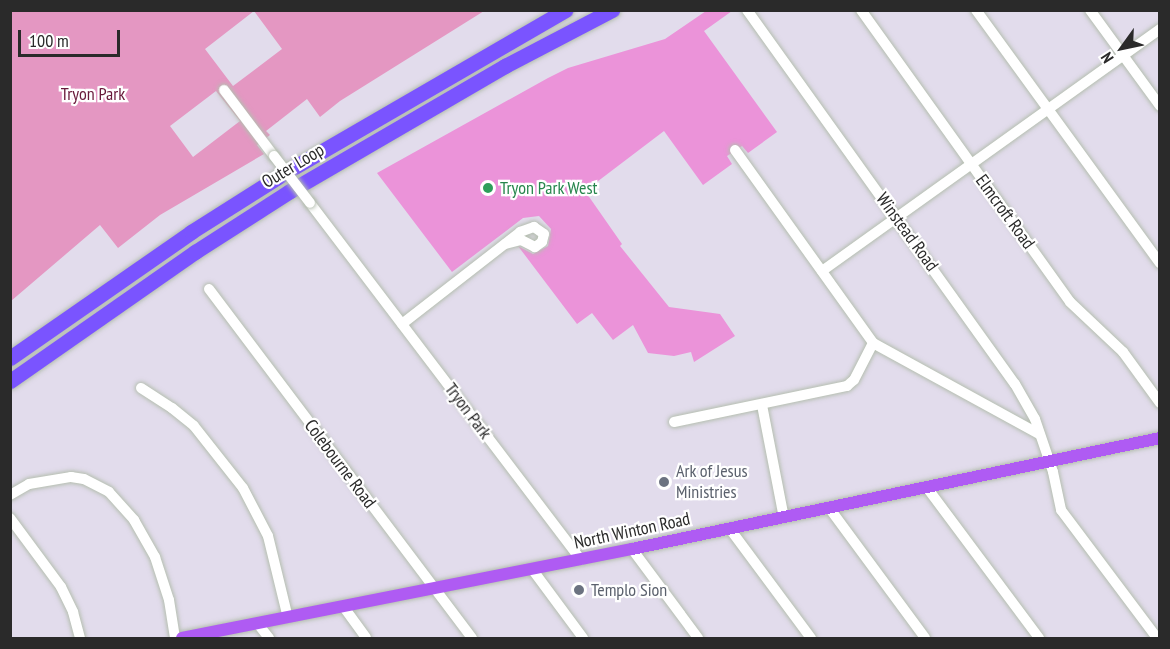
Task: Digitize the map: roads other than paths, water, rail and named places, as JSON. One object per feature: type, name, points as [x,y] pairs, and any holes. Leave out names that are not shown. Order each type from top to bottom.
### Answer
[{"type":"highway","name":"Outer Loop","points":[[10,358],[186,235],[291,168],[566,10]]},
{"type":"highway","name":"Outer Loop","points":[[10,381],[205,245],[290,191],[495,72],[612,10]]},
{"type":"main road","name":"North Winton Road","points":[[182,639],[928,489],[1160,438]]},
{"type":"street","name":"Winstead Road","points":[[747,10],[1015,384],[1035,419],[1050,462],[1061,510],[1158,639]]},
{"type":"street","name":"Elmcroft Road","points":[[861,10],[1070,302],[1123,352],[1160,403]]},
{"type":"street","points":[[976,10],[1160,262]]},
{"type":"street","points":[[1090,10],[1160,106]]},
{"type":"street","points":[[822,271],[1160,29]]},
{"type":"street","name":"Tryon Park","points":[[224,90],[580,560]]},
{"type":"street","points":[[735,150],[873,344],[1039,434]]},
{"type":"street","points":[[402,324],[505,244]]},
{"type":"street","name":"Colebourne Road","points":[[209,289],[472,639]]},
{"type":"street","points":[[674,422],[847,387],[854,380],[873,344]]},
{"type":"street","points":[[141,388],[172,408],[194,426],[243,488],[268,536],[288,618]]},
{"type":"street","points":[[762,405],[784,518]]},
{"type":"street","points":[[10,495],[29,484],[70,477],[84,479],[109,492],[135,520],[155,557],[169,600],[175,639]]},
{"type":"street","points":[[928,489],[1039,639]]},
{"type":"street","points":[[830,509],[925,639]]},
{"type":"street","points":[[10,518],[61,587],[73,612],[80,639]]},
{"type":"street","points":[[730,529],[811,639]]},
{"type":"street","points":[[633,549],[698,639]]},
{"type":"street","points":[[532,569],[583,639]]},
{"type":"street","points":[[343,606],[366,639]]},
{"type":"street","points":[[258,624],[269,639]]},
{"type":"place","name":"Tryon Park West","points":[[488,188]]},
{"type":"place","name":"Ark of Jesus Ministries","points":[[664,482]]},
{"type":"place","name":"Templo Sion","points":[[579,590]]}]
